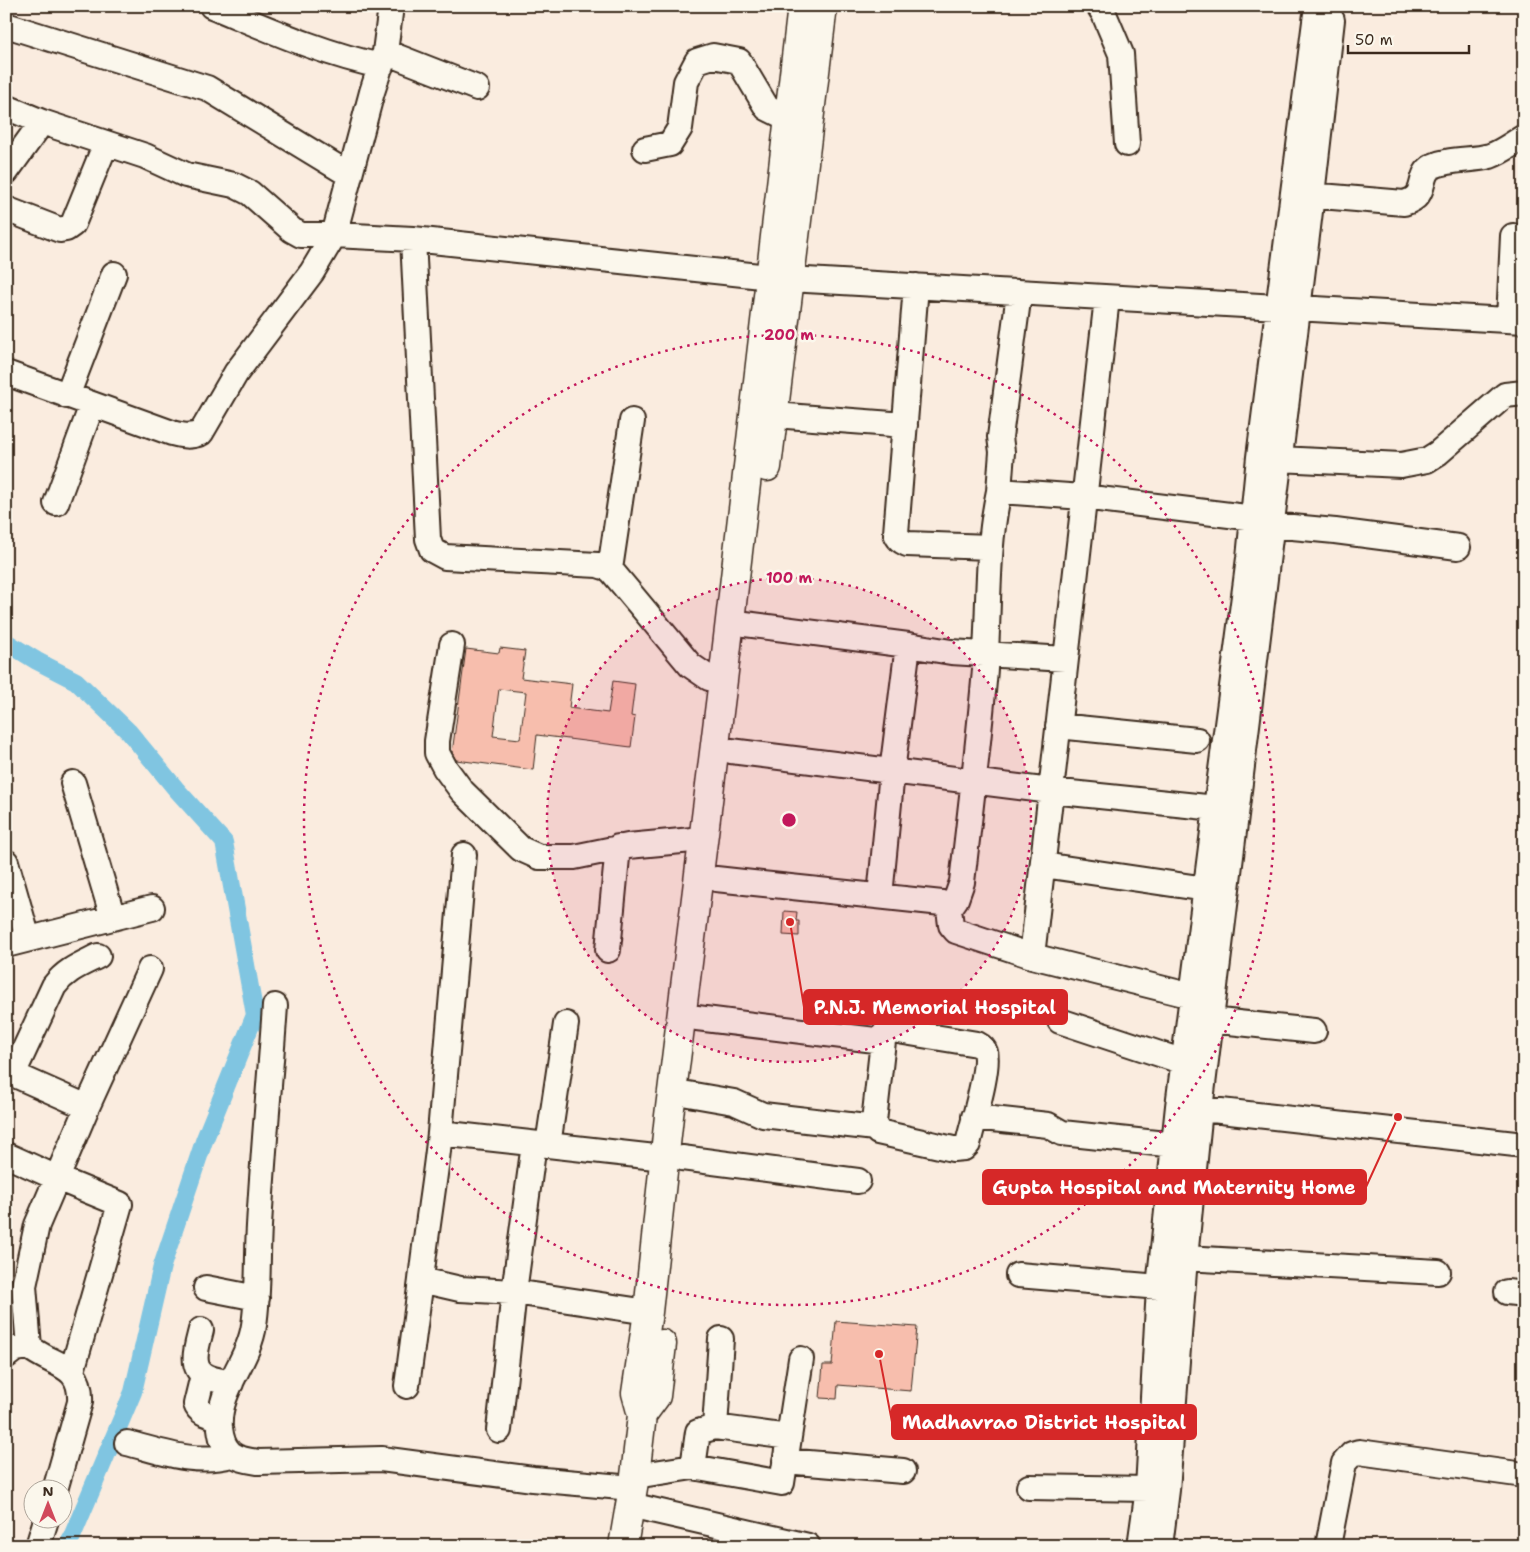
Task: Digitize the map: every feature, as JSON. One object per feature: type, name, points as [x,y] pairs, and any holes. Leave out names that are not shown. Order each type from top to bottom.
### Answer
[{"type":"main road","points":[[642,1415],[656,1396],[673,1158],[703,839],[718,784],[731,751],[774,415],[779,278],[789,119],[802,6]]},
{"type":"main road","points":[[623,1546],[642,1415],[636,1393],[673,1158],[688,1094],[716,879],[723,680],[779,278],[823,6]]},
{"type":"street","points":[[212,6],[322,50],[353,60],[383,59],[478,88]]},
{"type":"street","points":[[6,373],[92,405],[185,436],[200,433],[236,373],[312,272],[334,235],[372,92],[383,59],[391,6]]},
{"type":"street","points":[[1099,6],[1120,54],[1127,144]]},
{"type":"street","points":[[1160,1546],[1167,1490],[1185,1258],[1189,1108],[1184,1062],[1216,808],[1262,521],[1278,460],[1288,308],[1302,194],[1318,6]]},
{"type":"street","points":[[1302,194],[1333,6]]},
{"type":"street","points":[[6,25],[207,88],[350,175]]},
{"type":"street","points":[[645,149],[670,144],[680,128],[686,82],[697,61],[714,56],[739,61],[767,108],[789,119]]},
{"type":"street","points":[[6,107],[42,122],[145,156],[186,175],[234,185],[250,193],[292,230],[301,235],[413,239],[779,278],[1516,320],[1512,236]]},
{"type":"street","points":[[6,172],[42,122]]},
{"type":"street","points":[[1302,194],[1404,203],[1413,200],[1419,195],[1425,174],[1431,167],[1490,156],[1524,137]]},
{"type":"street","points":[[6,209],[60,230],[66,229],[73,224],[106,143]]},
{"type":"street","points":[[413,239],[428,539],[432,550],[445,557],[598,565],[610,569],[690,665],[709,678],[723,680]]},
{"type":"street","points":[[67,396],[114,274]]},
{"type":"street","points":[[916,286],[896,532],[901,541],[907,544],[990,547]]},
{"type":"street","points":[[1019,293],[1000,438],[1002,452],[999,492],[993,517],[990,547],[986,654],[974,782],[962,882],[956,899],[949,909],[951,925],[956,931],[1032,956],[1192,996]]},
{"type":"street","points":[[1032,956],[1107,298]]},
{"type":"street","points":[[1140,1546],[1148,1489],[1159,1287],[1175,1145],[1189,1108],[1210,1020],[1262,521],[1259,457],[1288,308]]},
{"type":"street","points":[[1278,460],[1401,465],[1427,460],[1438,453],[1505,395],[1524,393]]},
{"type":"street","points":[[56,503],[92,405]]},
{"type":"street","points":[[774,415],[905,425]]},
{"type":"street","points":[[610,569],[632,421]]},
{"type":"street","points":[[999,492],[1083,496],[1458,547]]},
{"type":"street","points":[[746,624],[951,652],[1065,659]]},
{"type":"street","points":[[452,645],[437,741],[437,753],[444,768],[462,791],[521,849],[539,857],[574,857],[618,847],[703,839]]},
{"type":"street","points":[[880,896],[892,772],[908,645]]},
{"type":"street","points":[[1058,726],[1197,740]]},
{"type":"street","points":[[731,751],[974,782],[1216,808]]},
{"type":"street","points":[[73,784],[113,918]]},
{"type":"street","points":[[608,950],[618,847]]},
{"type":"street","points":[[408,1386],[440,1133],[464,855]]},
{"type":"street","points":[[6,862],[17,942],[152,908]]},
{"type":"street","points":[[1042,865],[1206,889]]},
{"type":"street","points":[[716,879],[942,903],[949,909]]},
{"type":"street","points":[[87,1107],[10,1073],[54,986],[71,969],[98,956]]},
{"type":"street","points":[[58,1480],[80,1402],[81,1390],[72,1371],[38,1354],[29,1346],[24,1286],[37,1225],[87,1107],[150,968]]},
{"type":"street","points":[[275,1006],[259,1227],[257,1298],[251,1341],[231,1383],[220,1418],[225,1448],[232,1455],[243,1460],[258,1462],[381,1459],[632,1490],[808,1546]]},
{"type":"street","points":[[698,1018],[883,1041]]},
{"type":"street","points":[[1210,1020],[1314,1031]]},
{"type":"street","points":[[1060,1022],[1184,1062]]},
{"type":"street","points":[[499,1430],[514,1292],[541,1144],[566,1024]]},
{"type":"street","points":[[892,1030],[981,1046],[986,1054],[985,1070],[974,1117],[968,1144],[964,1148],[959,1149],[878,1132],[874,1122],[885,1033],[892,1030]]},
{"type":"street","points":[[688,1094],[734,1102],[763,1116],[875,1128]]},
{"type":"street","points":[[1189,1108],[1524,1145]]},
{"type":"street","points":[[974,1117],[1048,1125],[1062,1133],[1175,1145]]},
{"type":"street","points":[[440,1133],[673,1158],[858,1181]]},
{"type":"street","points":[[6,1155],[120,1204],[72,1371]]},
{"type":"street","points":[[1185,1258],[1438,1272]]},
{"type":"street","points":[[1018,1275],[1159,1287]]},
{"type":"street","points":[[421,1280],[460,1289],[514,1292],[648,1312]]},
{"type":"street","points":[[206,1288],[257,1298]]},
{"type":"street","points":[[200,1330],[195,1359],[197,1365],[203,1375],[231,1383]]},
{"type":"street","points":[[715,1427],[721,1339]]},
{"type":"street","points":[[6,1356],[15,1349],[29,1346]]},
{"type":"street","points":[[632,1490],[693,1467],[782,1483],[801,1359]]},
{"type":"street","points":[[203,1375],[196,1404],[197,1409],[220,1418]]},
{"type":"street","points":[[693,1467],[698,1432],[715,1427],[789,1437]]},
{"type":"street","points":[[127,1444],[196,1459],[232,1455]]},
{"type":"street","points":[[1328,1546],[1344,1463],[1352,1454],[1359,1452],[1524,1475]]},
{"type":"street","points":[[786,1462],[903,1471]]},
{"type":"street","points":[[1029,1487],[1148,1489]]},
{"type":"street","points":[[38,1546],[43,1530]]},
{"type":"building","points":[[500,648],[525,651],[521,678],[572,684],[569,708],[608,713],[613,681],[635,684],[631,716],[635,717],[631,747],[537,735],[533,770],[456,760],[452,753],[466,649],[499,653]],"holes":[[[499,689],[526,692],[520,739],[493,736]]]},
{"type":"building","points":[[784,911],[797,912],[796,921],[799,921],[799,936],[783,935]]},
{"type":"building","points":[[836,1321],[917,1327],[911,1391],[838,1385],[837,1399],[820,1398],[823,1365],[832,1365]]},
{"type":"waterway","points":[[6,642],[37,661],[76,681],[129,732],[176,789],[224,842],[255,1015],[204,1141],[162,1266],[133,1392],[68,1546]]},
{"type":"place","name":"P.N.J. Memorial Hospital","points":[[790,922]]},
{"type":"place","name":"Gupta Hospital and Maternity Home","points":[[1398,1117]]},
{"type":"place","name":"Madhavrao District Hospital","points":[[879,1354]]}]
